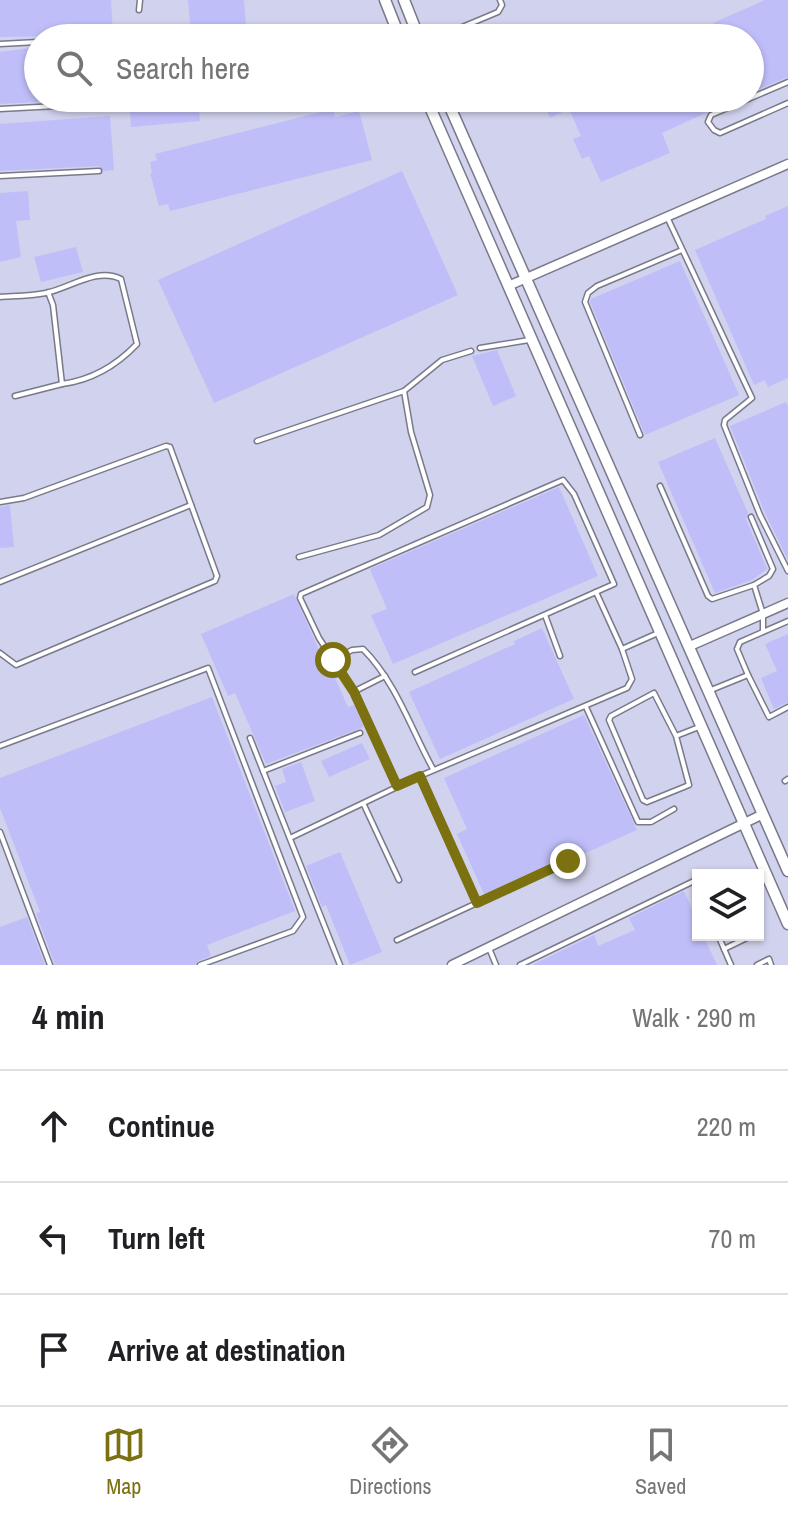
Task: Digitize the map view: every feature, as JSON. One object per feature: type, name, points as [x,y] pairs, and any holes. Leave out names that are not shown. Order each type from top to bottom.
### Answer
[{"type":"street","points":[[385,0],[394,24]]},
{"type":"street","points":[[404,0],[413,24]]},
{"type":"street","points":[[432,112],[788,924]]},
{"type":"street","points":[[452,112],[788,871]]},
{"type":"street","points":[[508,286],[788,164]]},
{"type":"street","points":[[561,407],[578,399]]},
{"type":"street","points":[[690,646],[788,603]]},
{"type":"street","points":[[452,965],[763,814]]},
{"type":"lane","points":[[139,10],[140,0]]},
{"type":"lane","points":[[469,24],[498,12],[502,5],[500,0]]},
{"type":"lane","points":[[0,44],[24,43]]},
{"type":"lane","points":[[764,92],[788,82]]},
{"type":"lane","points":[[718,112],[711,115],[708,122],[720,133],[788,103]]},
{"type":"lane","points":[[0,109],[24,108]]},
{"type":"lane","points":[[0,176],[99,171]]},
{"type":"lane","points":[[667,217],[752,398],[725,420],[724,425],[760,515],[788,571]]},
{"type":"lane","points":[[640,435],[585,302],[588,293],[597,286],[682,250]]},
{"type":"lane","points":[[0,297],[48,292],[87,278],[113,275],[121,279],[137,344],[120,362],[81,381],[15,396]]},
{"type":"lane","points":[[48,292],[53,305],[62,384]]},
{"type":"lane","points":[[480,348],[531,340]]},
{"type":"lane","points":[[257,441],[404,391],[442,360],[471,351]]},
{"type":"lane","points":[[299,557],[379,535],[427,507],[430,495],[411,432],[404,391]]},
{"type":"lane","points":[[0,502],[24,498],[170,447],[217,576],[215,581],[16,665],[0,653]]},
{"type":"lane","points":[[397,786],[354,692],[319,638],[300,598],[301,594],[563,480],[574,494],[614,584],[415,672]]},
{"type":"lane","points":[[660,486],[712,599],[754,585],[769,576],[773,569],[751,517]]},
{"type":"lane","points":[[0,582],[192,505]]},
{"type":"lane","points":[[754,585],[763,614],[763,632]]},
{"type":"lane","points":[[290,838],[364,805],[433,769],[627,688],[632,679],[596,592]]},
{"type":"lane","points":[[545,615],[560,656]]},
{"type":"lane","points":[[788,621],[740,642],[737,649],[769,717],[788,707]]},
{"type":"lane","points":[[622,649],[660,632]]},
{"type":"lane","points":[[333,660],[352,650],[363,649],[385,676],[433,769]]},
{"type":"lane","points":[[0,746],[208,668],[303,917],[293,931],[200,965]]},
{"type":"lane","points":[[708,691],[748,675]]},
{"type":"lane","points":[[354,692],[385,676]]},
{"type":"lane","points":[[654,693],[676,736],[689,785],[647,802],[643,800],[609,720],[611,716],[654,693]]},
{"type":"lane","points":[[586,707],[638,822],[651,822],[674,809]]},
{"type":"lane","points":[[676,736],[701,726]]},
{"type":"lane","points":[[263,771],[360,733]]},
{"type":"lane","points":[[250,738],[340,965]]},
{"type":"lane","points":[[420,776],[477,903]]},
{"type":"lane","points":[[364,805],[399,880]]},
{"type":"lane","points":[[0,832],[3,848],[50,965]]},
{"type":"lane","points":[[397,940],[568,861]]},
{"type":"lane","points":[[520,965],[692,882]]},
{"type":"lane","points":[[721,941],[731,965]]},
{"type":"lane","points":[[724,949],[738,941]]},
{"type":"lane","points":[[489,948],[496,965]]},
{"type":"lane","points":[[757,965],[769,959],[771,965]]},
{"type":"shaded area","points":[[0,0],[788,0],[788,965],[0,965]]},
{"type":"building","points":[[0,0],[111,0],[112,24],[24,24],[24,37],[0,37]]},
{"type":"building","points":[[188,0],[244,0],[246,24],[190,24]]},
{"type":"building","points":[[765,0],[788,0],[788,77],[764,87],[764,24],[713,23]]},
{"type":"building","points":[[24,49],[24,103],[0,104],[0,52]]},
{"type":"building","points":[[130,112],[199,112],[200,121],[131,127]]},
{"type":"building","points":[[321,112],[334,112],[335,117],[359,112],[372,160],[170,211],[168,204],[159,206],[150,173],[150,162],[157,160],[155,154]]},
{"type":"building","points":[[547,112],[563,112],[550,118]]},
{"type":"building","points":[[570,112],[708,112],[662,133],[670,153],[601,182],[589,156],[582,159],[573,139],[581,136]]},
{"type":"building","points":[[110,116],[114,170],[104,171],[99,166],[0,171],[0,124]]},
{"type":"building","points":[[402,171],[458,295],[214,403],[158,280]]},
{"type":"building","points":[[28,191],[30,220],[16,221],[21,257],[0,262],[0,193]]},
{"type":"building","points":[[788,206],[788,378],[768,387],[765,380],[754,385],[695,250]]},
{"type":"building","points":[[76,247],[83,272],[41,282],[34,257]]},
{"type":"building","points":[[680,261],[739,395],[645,435],[590,302]]},
{"type":"building","points":[[497,350],[516,396],[493,406],[472,356]]},
{"type":"building","points":[[786,402],[788,560],[765,513],[730,426]]},
{"type":"building","points":[[715,438],[748,513],[746,519],[767,569],[752,580],[715,593],[658,462]]},
{"type":"building","points":[[559,487],[598,576],[393,664],[371,615],[387,609],[370,569]]},
{"type":"building","points":[[10,505],[14,547],[0,548],[0,507]]},
{"type":"building","points":[[294,594],[328,670],[331,669],[348,707],[354,705],[364,727],[266,764],[235,693],[228,696],[201,634]]},
{"type":"building","points":[[542,628],[574,699],[440,759],[409,692],[515,644],[514,641]]},
{"type":"building","points":[[788,634],[788,702],[774,709],[761,678],[777,671],[765,644]]},
{"type":"building","points":[[212,697],[295,911],[207,945],[211,956],[195,965],[55,965],[36,913],[40,912],[0,808],[0,778]]},
{"type":"building","points":[[584,715],[637,830],[572,859],[566,856],[484,894],[457,834],[467,829],[444,778]]},
{"type":"building","points":[[362,743],[370,759],[329,777],[321,761]]},
{"type":"building","points":[[301,762],[315,801],[285,812],[275,786],[286,782],[282,769]]},
{"type":"building","points":[[340,852],[382,952],[350,965],[326,905],[322,907],[306,866]]},
{"type":"building","points":[[684,891],[692,909],[692,941],[706,941],[717,965],[532,965],[594,935],[598,946],[635,930],[629,918]]},
{"type":"building","points":[[27,917],[45,965],[0,965],[0,927]]},
{"type":"route","points":[[333,660],[354,692],[397,786],[420,776],[477,903],[568,861]]}]
